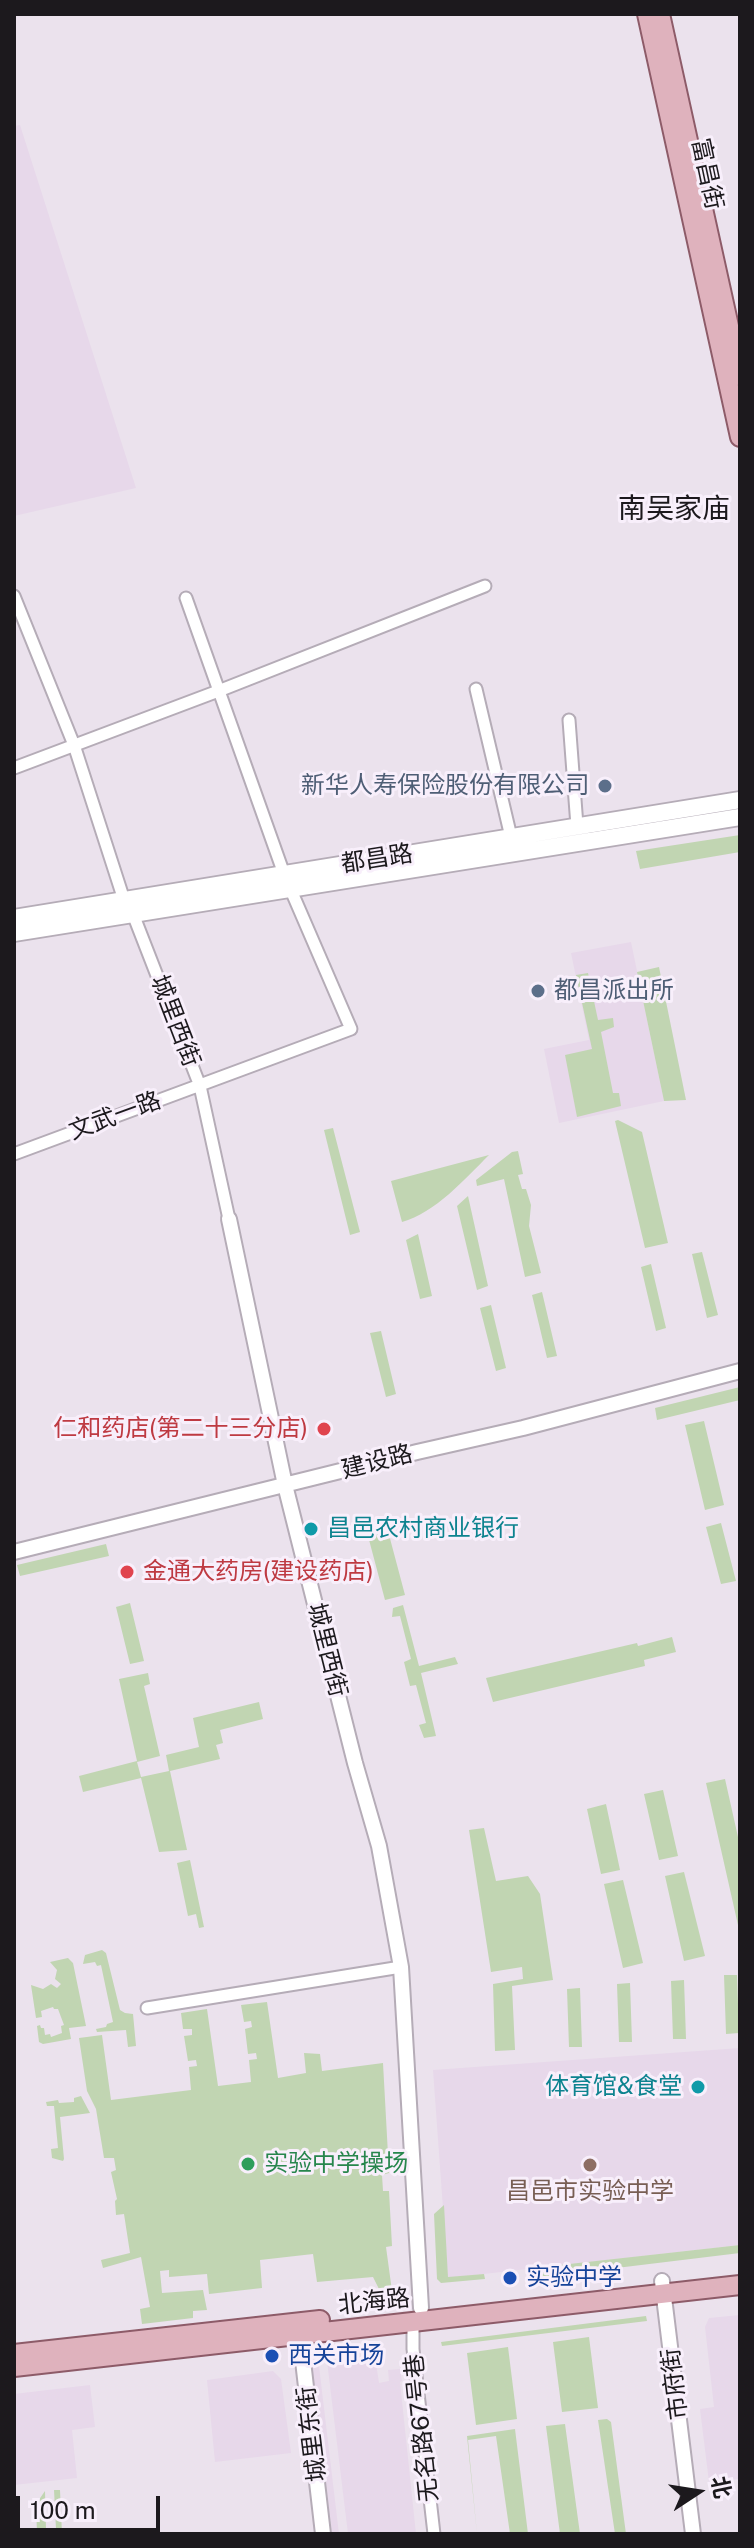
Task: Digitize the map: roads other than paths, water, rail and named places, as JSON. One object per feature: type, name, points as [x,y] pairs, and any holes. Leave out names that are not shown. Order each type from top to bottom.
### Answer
[{"type":"main road","name":"富昌街","points":[[647,14],[740,376]]},
{"type":"main road","name":"富昌街","points":[[660,14],[732,348],[740,437]]},
{"type":"main road","name":"都昌路","points":[[14,918],[129,907],[288,881],[511,837],[740,800]]},
{"type":"main road","points":[[288,881],[740,817]]},
{"type":"main road","points":[[14,933],[129,907]]},
{"type":"main road","name":"北海路","points":[[14,2354],[417,2315],[663,2287],[740,2273]]},
{"type":"main road","name":"北海路","points":[[663,2287],[740,2285]]},
{"type":"main road","name":"北海路","points":[[14,2367],[300,2335],[417,2315]]},
{"type":"street","points":[[14,768],[485,586]]},
{"type":"street","name":"城里西街","points":[[14,596],[74,745],[129,907],[200,1086],[285,1485],[379,1846],[401,1967],[417,2315]]},
{"type":"street","points":[[186,598],[288,881]]},
{"type":"street","points":[[476,689],[511,837]]},
{"type":"street","points":[[569,720],[577,826]]},
{"type":"street","name":"文武一路","points":[[14,1154],[351,1029],[288,881]]},
{"type":"street","name":"建设路","points":[[14,1552],[523,1428],[740,1371]]},
{"type":"street","points":[[147,2008],[401,1967]]},
{"type":"street","name":"市府街","points":[[663,2287],[693,2534]]},
{"type":"street","name":"无名路67号巷","points":[[417,2315],[413,2349],[434,2534]]},
{"type":"street","name":"城里东街","points":[[300,2335],[323,2534]]},
{"type":"place","name":"新华人寿保险股份有限公司","points":[[605,786]]},
{"type":"place","name":"都昌派出所","points":[[538,991]]},
{"type":"place","name":"仁和药店(第二十三分店)","points":[[324,1429]]},
{"type":"place","name":"昌邑农村商业银行","points":[[311,1529]]},
{"type":"place","name":"金通大药房(建设药店)","points":[[127,1572]]},
{"type":"place","name":"体育馆&食堂","points":[[698,2087]]},
{"type":"place","name":"实验中学操场","points":[[248,2164]]},
{"type":"place","name":"昌邑市实验中学","points":[[590,2165]]},
{"type":"place","name":"实验中学","points":[[510,2278]]},
{"type":"place","name":"西关市场","points":[[272,2356]]},
{"type":"district","name":"南吴家庙","points":[[674,509]]}]
